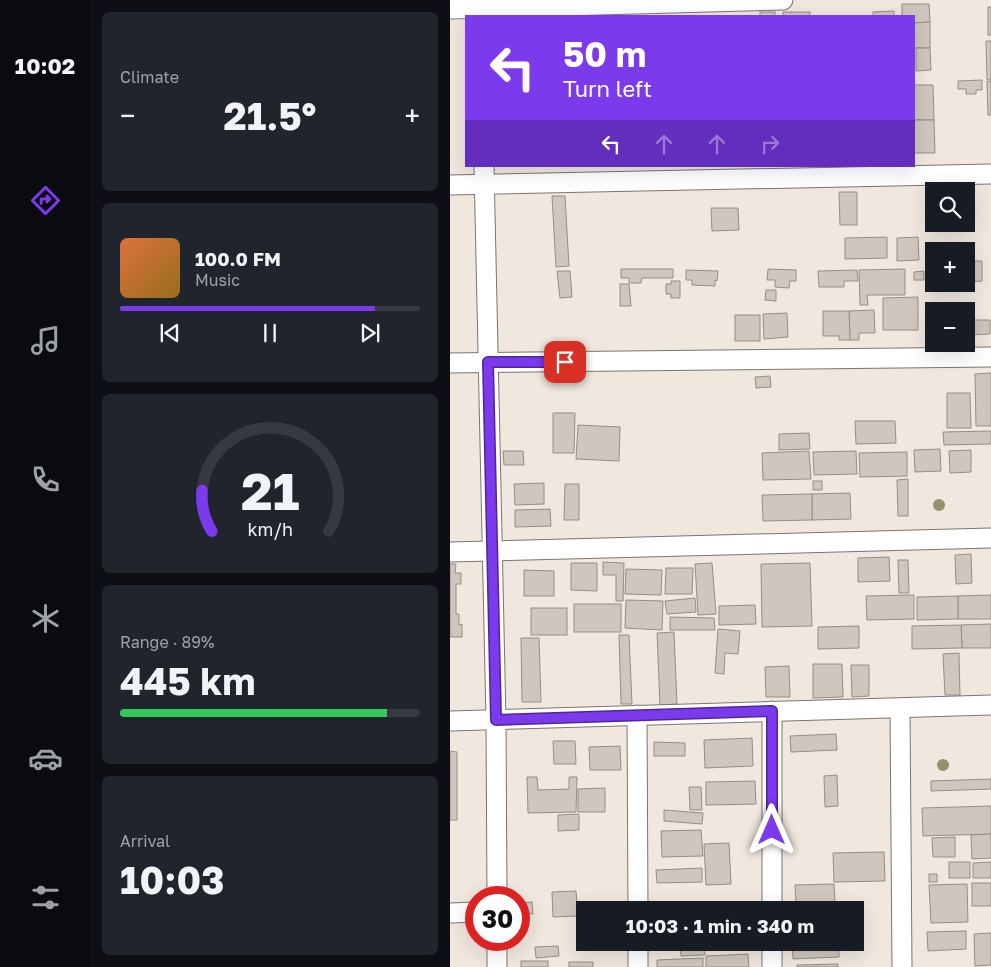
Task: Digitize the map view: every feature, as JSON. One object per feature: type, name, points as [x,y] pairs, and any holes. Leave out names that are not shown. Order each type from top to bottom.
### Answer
[{"type":"street","points":[[450,9],[783,0]]},
{"type":"street","points":[[484,167],[496,720],[497,886]]},
{"type":"street","points":[[450,186],[991,174]]},
{"type":"street","points":[[450,363],[991,357]]},
{"type":"street","points":[[450,552],[991,538]]},
{"type":"street","points":[[450,721],[991,705]]},
{"type":"street","points":[[900,709],[902,967]]},
{"type":"street","points":[[772,711],[772,901]]},
{"type":"street","points":[[637,715],[638,901]]},
{"type":"street","points":[[450,913],[465,912]]},
{"type":"street","points":[[497,951],[497,967]]},
{"type":"street","points":[[638,951],[638,967]]},
{"type":"street","points":[[772,951],[772,967]]},
{"type":"building","points":[[902,4],[929,4],[930,22],[915,23],[915,15],[902,15]]},
{"type":"building","points":[[988,7],[991,7],[991,35],[988,35]]},
{"type":"building","points":[[894,11],[894,15],[873,15],[873,12]]},
{"type":"building","points":[[588,12],[615,13],[615,15],[587,15]]},
{"type":"building","points":[[760,12],[775,12],[775,15],[760,15]]},
{"type":"building","points":[[783,12],[810,12],[810,15],[783,15]]},
{"type":"building","points":[[930,22],[930,48],[915,48],[915,23]]},
{"type":"building","points":[[986,41],[991,41],[991,79],[987,80]]},
{"type":"building","points":[[916,48],[930,48],[931,70],[916,71]]},
{"type":"building","points":[[982,80],[982,90],[976,90],[976,94],[966,94],[966,89],[958,89],[958,81]]},
{"type":"building","points":[[987,81],[991,81],[991,115],[988,115]]},
{"type":"building","points":[[915,85],[933,85],[934,120],[915,120]]},
{"type":"building","points":[[915,120],[934,120],[935,153],[915,153]]},
{"type":"building","points":[[839,192],[857,192],[857,225],[840,225]]},
{"type":"building","points":[[552,196],[565,196],[569,266],[556,267]]},
{"type":"building","points":[[711,208],[738,208],[739,230],[712,231]]},
{"type":"building","points":[[887,237],[887,258],[845,259],[845,238]]},
{"type":"building","points":[[918,237],[919,260],[897,261],[897,238]]},
{"type":"building","points":[[975,261],[982,261],[982,281],[975,281]]},
{"type":"building","points":[[621,269],[673,269],[673,278],[642,278],[641,283],[629,283],[629,278],[621,278]]},
{"type":"building","points":[[768,269],[796,270],[796,281],[790,281],[789,288],[775,287],[775,280],[767,280]]},
{"type":"building","points":[[905,269],[905,295],[867,295],[868,305],[860,305],[859,270]]},
{"type":"building","points":[[686,270],[718,271],[715,286],[692,285],[692,280],[686,280]]},
{"type":"building","points":[[857,270],[858,281],[844,281],[844,287],[819,287],[818,271]]},
{"type":"building","points":[[557,271],[570,271],[572,297],[560,298]]},
{"type":"building","points":[[924,271],[924,280],[914,280],[914,272]]},
{"type":"building","points":[[671,281],[680,281],[680,298],[671,298],[671,294],[666,294],[666,284],[671,284]]},
{"type":"building","points":[[620,284],[629,284],[631,306],[620,306]]},
{"type":"building","points":[[766,290],[776,290],[776,301],[765,300]]},
{"type":"building","points":[[918,297],[918,330],[883,330],[883,298]]},
{"type":"building","points":[[874,310],[875,333],[859,333],[859,340],[850,340],[849,311]]},
{"type":"building","points":[[823,311],[849,311],[850,340],[839,340],[839,336],[823,336]]},
{"type":"building","points":[[787,313],[788,337],[764,339],[763,314]]},
{"type":"building","points":[[735,315],[760,315],[760,341],[735,341]]},
{"type":"building","points":[[975,320],[990,320],[990,334],[975,335]]},
{"type":"building","points":[[991,373],[991,426],[976,426],[975,374]]},
{"type":"building","points":[[770,376],[771,387],[756,388],[755,377]]},
{"type":"building","points":[[947,393],[970,393],[971,428],[947,428]]},
{"type":"building","points":[[553,413],[575,413],[574,453],[553,453]]},
{"type":"building","points":[[855,421],[895,421],[896,443],[856,444]]},
{"type":"building","points":[[578,425],[620,427],[619,461],[576,459]]},
{"type":"building","points":[[991,431],[991,444],[944,445],[943,432]]},
{"type":"building","points":[[809,433],[810,449],[779,450],[779,434]]},
{"type":"building","points":[[940,449],[941,471],[915,472],[914,450]]},
{"type":"building","points":[[971,450],[971,472],[950,473],[949,451]]},
{"type":"building","points":[[503,451],[523,451],[524,465],[504,465]]},
{"type":"building","points":[[809,451],[811,479],[763,480],[762,453]]},
{"type":"building","points":[[856,451],[857,474],[814,475],[813,452]]},
{"type":"building","points":[[907,452],[907,476],[860,477],[859,453]]},
{"type":"building","points":[[908,479],[908,516],[898,516],[897,480]]},
{"type":"building","points":[[813,481],[822,481],[822,490],[813,490]]},
{"type":"building","points":[[544,483],[544,504],[515,505],[514,484]]},
{"type":"building","points":[[565,484],[579,484],[579,520],[564,520]]},
{"type":"building","points":[[850,493],[851,519],[812,520],[812,494]]},
{"type":"building","points":[[812,494],[812,520],[763,521],[762,495]]},
{"type":"building","points":[[550,509],[551,526],[515,527],[515,510]]},
{"type":"building","points":[[971,554],[972,583],[956,584],[955,555]]},
{"type":"building","points":[[889,557],[890,581],[858,582],[858,558]]},
{"type":"building","points":[[898,560],[908,560],[909,593],[899,593]]},
{"type":"building","points":[[603,562],[624,563],[623,601],[616,601],[616,575],[603,575]]},
{"type":"building","points":[[571,563],[597,563],[597,591],[571,590]]},
{"type":"building","points":[[712,563],[716,614],[698,615],[695,564]]},
{"type":"building","points":[[810,563],[812,626],[762,627],[761,564]]},
{"type":"building","points":[[450,564],[456,564],[455,573],[461,573],[461,584],[456,584],[456,614],[459,614],[459,625],[462,624],[462,637],[450,637]]},
{"type":"building","points":[[666,568],[693,568],[692,594],[665,594]]},
{"type":"building","points":[[626,569],[662,570],[661,595],[625,594]]},
{"type":"building","points":[[524,570],[554,571],[554,596],[524,596]]},
{"type":"building","points":[[914,595],[914,619],[867,620],[866,596]]},
{"type":"building","points":[[991,595],[991,619],[958,619],[958,596]]},
{"type":"building","points":[[958,596],[958,619],[917,620],[917,597]]},
{"type":"building","points":[[695,598],[696,612],[667,614],[665,601]]},
{"type":"building","points":[[626,600],[663,601],[662,630],[625,628]]},
{"type":"building","points":[[574,604],[621,604],[621,632],[574,632]]},
{"type":"building","points":[[755,605],[756,624],[719,625],[719,606]]},
{"type":"building","points":[[531,608],[567,608],[567,635],[531,635]]},
{"type":"building","points":[[670,617],[714,618],[715,630],[670,630]]},
{"type":"building","points":[[991,624],[991,648],[962,648],[961,625]]},
{"type":"building","points":[[961,625],[962,648],[912,649],[912,626]]},
{"type":"building","points":[[859,626],[859,648],[818,649],[818,627]]},
{"type":"building","points":[[718,629],[740,631],[738,654],[725,653],[724,674],[715,673]]},
{"type":"building","points":[[674,632],[677,704],[660,705],[657,633]]},
{"type":"building","points":[[619,635],[629,635],[632,704],[621,704]]},
{"type":"building","points":[[521,638],[539,638],[541,702],[522,702]]},
{"type":"building","points":[[959,653],[960,695],[945,695],[943,654]]},
{"type":"building","points":[[813,664],[842,664],[843,697],[813,698]]},
{"type":"building","points":[[851,665],[869,665],[869,696],[852,697]]},
{"type":"building","points":[[789,666],[790,697],[766,697],[765,667]]},
{"type":"building","points":[[836,734],[837,750],[791,752],[790,736]]},
{"type":"building","points":[[752,738],[753,766],[705,768],[704,740]]},
{"type":"building","points":[[553,741],[575,741],[576,764],[554,764]]},
{"type":"building","points":[[654,742],[685,743],[685,756],[654,756]]},
{"type":"building","points":[[620,746],[621,770],[590,770],[589,747]]},
{"type":"building","points":[[450,751],[457,752],[457,820],[450,820]]},
{"type":"building","points":[[837,775],[838,806],[825,807],[824,776]]},
{"type":"building","points":[[527,777],[537,777],[538,790],[569,789],[569,777],[577,777],[576,812],[528,813]]},
{"type":"building","points":[[991,779],[991,789],[931,791],[931,781]]},
{"type":"building","points":[[755,781],[756,804],[706,805],[706,782]]},
{"type":"building","points":[[689,787],[701,787],[702,810],[690,810]]},
{"type":"building","points":[[605,788],[605,812],[578,812],[578,789]]},
{"type":"building","points":[[991,806],[991,834],[923,836],[922,808]]},
{"type":"building","points":[[664,810],[703,813],[702,824],[664,821]]},
{"type":"building","points":[[579,814],[579,830],[558,831],[558,815]]},
{"type":"building","points":[[701,830],[703,856],[662,857],[661,831]]},
{"type":"building","points":[[991,834],[991,858],[972,859],[971,835]]},
{"type":"building","points":[[955,837],[955,857],[933,857],[932,838]]},
{"type":"building","points":[[729,843],[731,884],[706,885],[704,844]]},
{"type":"building","points":[[884,852],[885,881],[834,882],[833,853]]},
{"type":"building","points":[[949,862],[970,862],[970,878],[949,878]]},
{"type":"building","points":[[991,862],[991,878],[973,878],[973,863]]},
{"type":"building","points":[[702,868],[702,882],[657,883],[656,870]]},
{"type":"building","points":[[929,874],[937,874],[937,882],[929,882]]},
{"type":"building","points":[[972,883],[991,883],[991,906],[972,906]]},
{"type":"building","points":[[834,884],[835,901],[796,901],[795,885]]},
{"type":"building","points":[[967,884],[968,922],[931,923],[929,885]]},
{"type":"building","points":[[576,891],[576,916],[553,917],[552,892]]},
{"type":"building","points":[[530,902],[532,902],[533,914],[530,914]]},
{"type":"building","points":[[966,931],[966,949],[928,951],[927,932]]},
{"type":"building","points":[[991,933],[991,965],[975,966],[974,934]]},
{"type":"building","points":[[558,946],[559,956],[536,958],[535,947]]},
{"type":"building","points":[[681,951],[705,951],[705,955],[681,956]]},
{"type":"building","points":[[793,951],[839,951],[839,957],[793,959]]},
{"type":"building","points":[[748,954],[749,967],[706,967],[706,956]]},
{"type":"building","points":[[703,958],[703,967],[657,967],[657,960]]},
{"type":"building","points":[[521,961],[548,961],[548,967],[521,967]]},
{"type":"building","points":[[569,962],[593,962],[593,967],[569,967]]},
{"type":"building","points":[[838,964],[838,967],[797,967],[797,965]]},
{"type":"route","points":[[565,362],[488,362],[496,720],[772,711],[772,830]]}]
